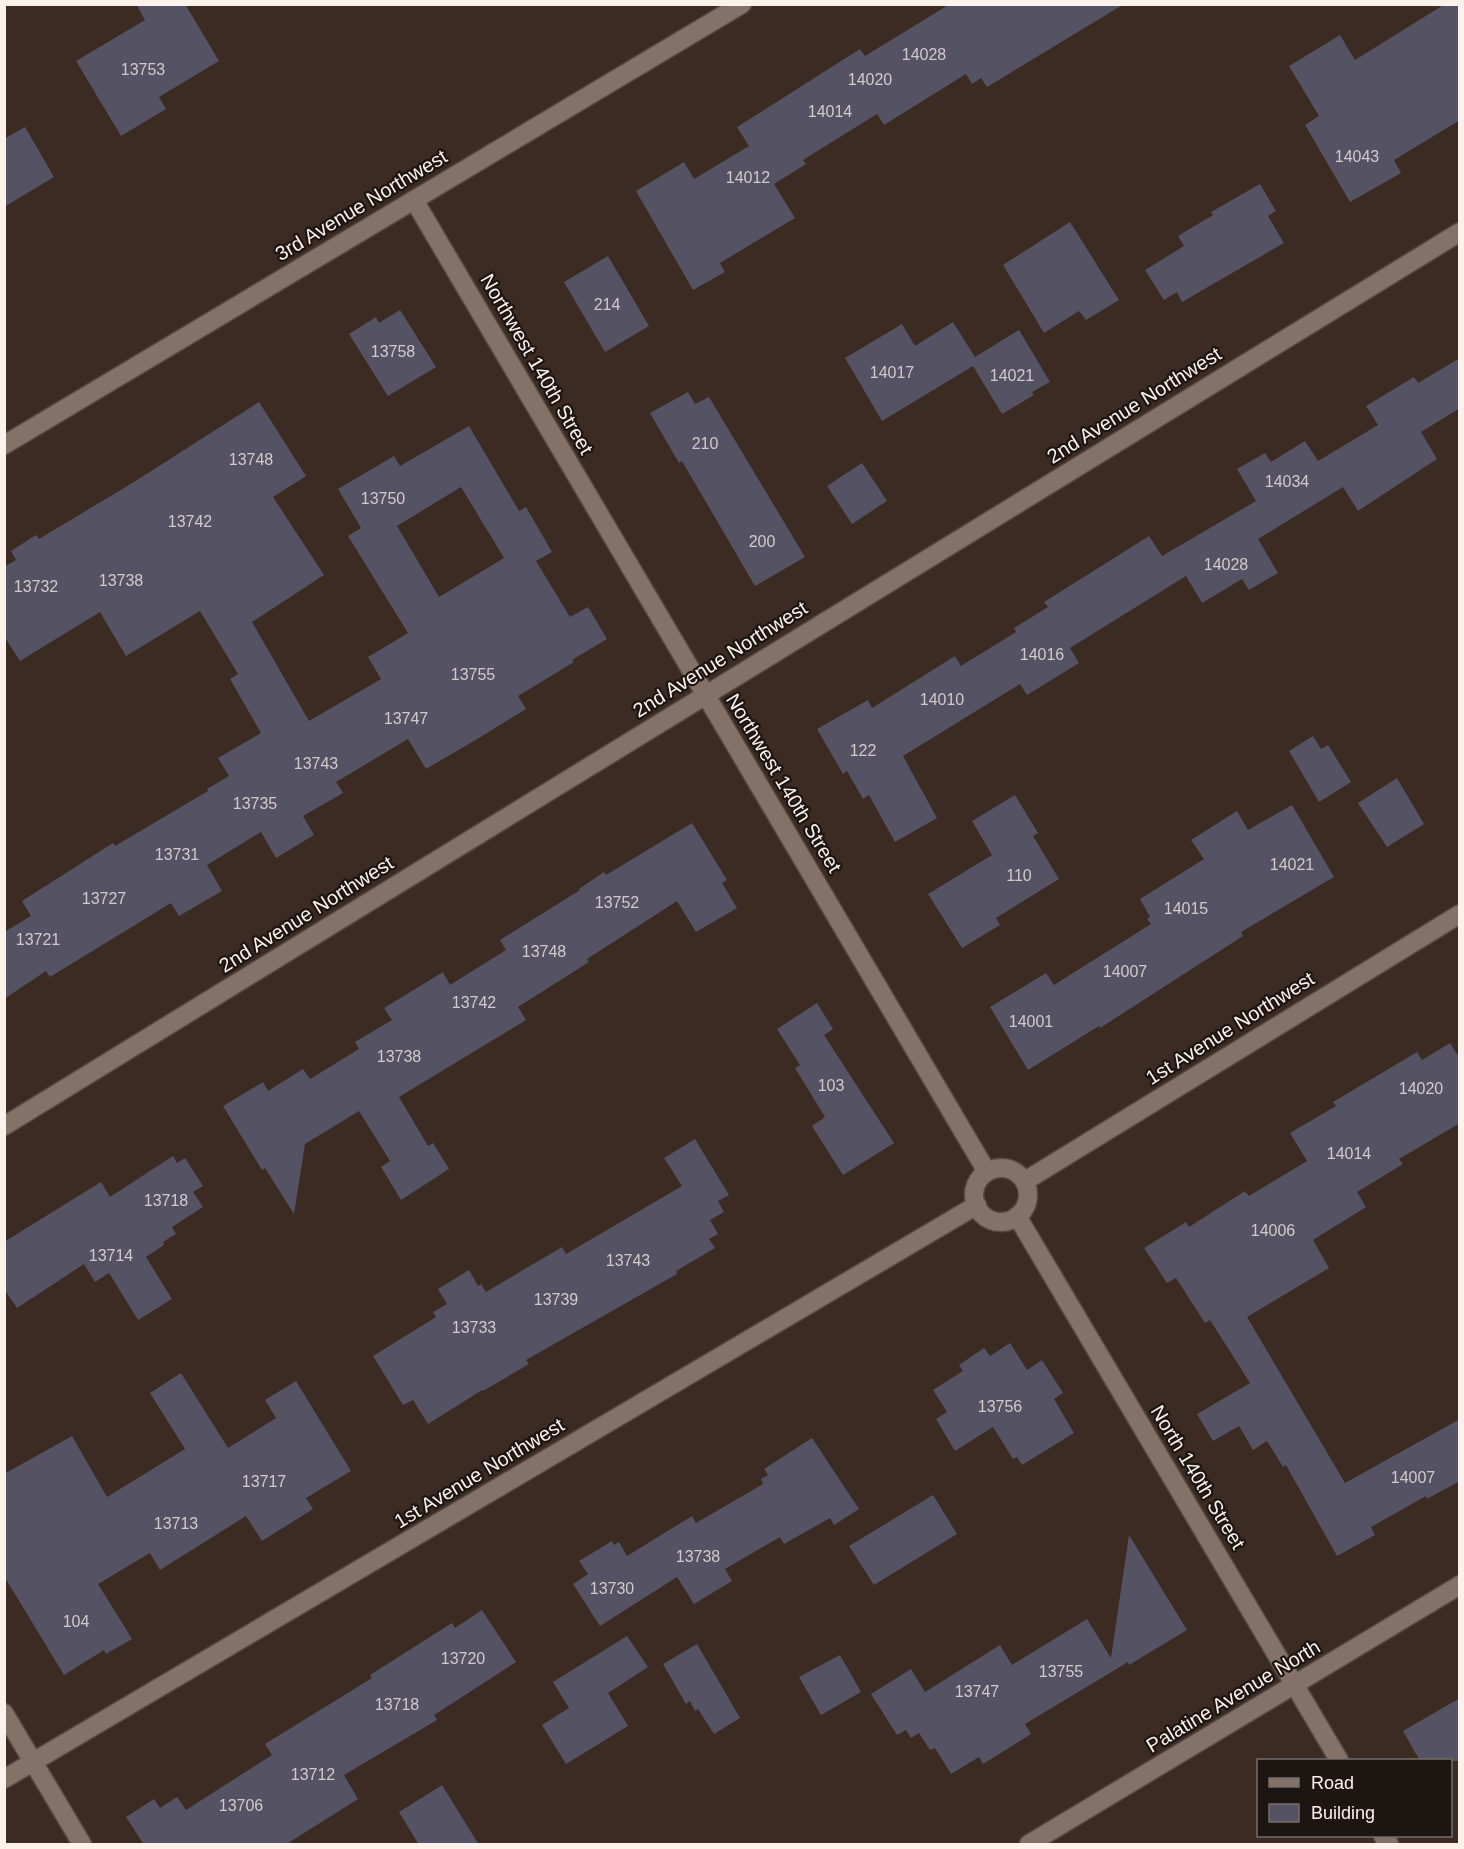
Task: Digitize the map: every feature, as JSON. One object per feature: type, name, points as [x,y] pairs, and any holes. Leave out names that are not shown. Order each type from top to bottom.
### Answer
[{"type":"street","name":"3rd Avenue Northwest","points":[[4,445],[742,4]]},
{"type":"street","name":"Northwest 140th Street","points":[[414,200],[987,1172]]},
{"type":"street","name":"2nd Avenue Northwest","points":[[4,1126],[1460,232]]},
{"type":"street","name":"1st Avenue Northwest","points":[[1025,1181],[1460,914]]},
{"type":"street","points":[[1004,1168],[1019,1174],[1025,1181],[1028,1199],[1025,1208],[1012,1220],[1003,1222],[994,1220],[979,1210],[975,1193],[976,1185],[987,1172],[1004,1168]]},
{"type":"street","name":"1st Avenue Northwest","points":[[4,1779],[977,1205]]},
{"type":"street","name":"North 140th Street","points":[[1017,1216],[1338,1759]]},
{"type":"street","name":"Palatine Avenue North","points":[[1029,1845],[1460,1585]]},
{"type":"street","points":[[4,1713],[82,1845]]},
{"type":"building","points":[[136,4],[185,4],[219,61],[159,97],[166,109],[121,136],[76,61],[145,20]]},
{"type":"building","points":[[950,4],[1124,4],[987,87],[981,78],[972,84],[966,74],[884,125],[877,114],[803,160],[806,164],[774,184],[795,218],[720,263],[725,272],[693,290],[636,191],[684,162],[694,179],[749,146],[737,127],[860,49],[865,56]]},
{"type":"building","points":[[1445,4],[1460,4],[1460,120],[1394,160],[1401,173],[1350,202],[1305,125],[1319,116],[1289,66],[1340,35],[1355,60]]},
{"type":"building","points":[[25,127],[54,177],[4,207],[4,139]]},
{"type":"building","points":[[1260,184],[1276,211],[1268,216],[1284,243],[1182,302],[1177,292],[1164,300],[1145,270],[1184,246],[1178,236],[1213,215],[1211,212]]},
{"type":"building","points":[[1070,222],[1119,300],[1086,320],[1079,311],[1044,333],[1003,265]]},
{"type":"building","points":[[608,256],[649,326],[605,352],[564,282]]},
{"type":"building","points":[[400,310],[436,367],[388,396],[349,334],[376,317],[379,323]]},
{"type":"building","points":[[953,322],[975,357],[1019,330],[1050,382],[1032,392],[1034,395],[1002,414],[973,366],[882,421],[845,358],[902,324],[915,346]]},
{"type":"building","points":[[1460,358],[1460,408],[1421,432],[1437,459],[1358,511],[1343,487],[1258,539],[1278,573],[1249,590],[1242,579],[1202,603],[1186,576],[1070,648],[1079,663],[1027,695],[1020,684],[903,756],[937,818],[895,842],[869,795],[863,799],[847,771],[843,774],[817,729],[868,700],[872,708],[955,656],[961,666],[1016,632],[1014,628],[1048,607],[1044,602],[1149,536],[1162,556],[1256,501],[1237,469],[1265,453],[1271,462],[1305,441],[1318,461],[1378,425],[1366,406],[1414,377],[1418,383]]},
{"type":"building","points":[[688,392],[695,404],[709,397],[805,557],[755,586],[682,461],[679,463],[650,413]]},
{"type":"building","points":[[259,402],[306,476],[273,497],[324,575],[252,622],[309,721],[381,679],[368,657],[408,633],[348,536],[361,528],[338,489],[394,456],[400,466],[469,426],[519,511],[526,507],[552,552],[536,561],[570,617],[588,607],[607,639],[518,696],[526,709],[479,738],[426,769],[408,739],[336,782],[343,793],[303,816],[314,835],[276,858],[261,832],[207,865],[222,891],[179,916],[171,903],[50,977],[46,971],[4,999],[4,932],[31,916],[22,901],[113,843],[115,846],[208,791],[207,789],[229,776],[218,758],[261,733],[230,679],[238,674],[200,611],[126,656],[100,612],[20,661],[4,636],[4,567],[16,560],[11,551],[36,535],[39,539],[134,482]],"holes":[[[461,487],[504,558],[439,597],[397,526]]]},
{"type":"building","points":[[862,463],[887,501],[852,524],[827,486]]},
{"type":"building","points":[[1313,736],[1321,749],[1328,745],[1351,782],[1319,802],[1289,751]]},
{"type":"building","points":[[1397,778],[1424,824],[1387,847],[1358,803]]},
{"type":"building","points":[[1015,795],[1038,833],[1033,836],[1059,879],[996,918],[1000,925],[962,948],[928,894],[992,855],[972,821]]},
{"type":"building","points":[[1292,805],[1334,877],[1241,932],[1243,936],[1100,1028],[1099,1026],[1028,1070],[990,1007],[1046,973],[1054,985],[1151,924],[1147,919],[1150,917],[1140,899],[1204,859],[1191,840],[1237,811],[1248,830]]},
{"type":"building","points":[[692,823],[727,880],[722,883],[737,908],[696,932],[677,901],[587,959],[589,962],[518,1007],[526,1020],[399,1097],[428,1146],[433,1143],[449,1169],[401,1200],[381,1167],[390,1161],[359,1111],[305,1144],[294,1214],[265,1168],[262,1170],[223,1106],[263,1082],[268,1091],[303,1069],[310,1079],[359,1049],[355,1042],[392,1020],[384,1008],[443,972],[450,985],[506,950],[500,940],[580,890],[604,872],[606,875]]},
{"type":"building","points":[[817,1003],[833,1029],[824,1035],[894,1143],[843,1175],[812,1126],[825,1117],[795,1068],[800,1065],[777,1029]]},
{"type":"building","points":[[1450,1043],[1460,1059],[1460,1123],[1399,1159],[1403,1164],[1357,1192],[1366,1207],[1313,1240],[1329,1268],[1247,1317],[1345,1483],[1460,1419],[1460,1481],[1427,1499],[1426,1496],[1371,1527],[1375,1535],[1337,1556],[1286,1465],[1283,1467],[1267,1441],[1253,1450],[1239,1426],[1213,1441],[1197,1414],[1250,1383],[1210,1320],[1205,1323],[1176,1278],[1167,1283],[1144,1248],[1186,1222],[1189,1227],[1245,1191],[1249,1196],[1307,1161],[1290,1133],[1336,1106],[1333,1102],[1417,1052],[1422,1060]]},
{"type":"building","points":[[695,1139],[729,1195],[718,1201],[724,1212],[710,1220],[718,1234],[709,1239],[715,1248],[676,1271],[677,1274],[526,1360],[529,1364],[428,1424],[413,1400],[403,1405],[373,1356],[436,1317],[433,1312],[447,1304],[438,1289],[469,1270],[478,1286],[481,1284],[486,1292],[562,1247],[566,1254],[682,1186],[664,1158]]},
{"type":"building","points":[[173,1156],[177,1163],[185,1158],[203,1186],[193,1192],[203,1207],[172,1227],[176,1234],[146,1257],[172,1299],[138,1320],[109,1273],[95,1282],[84,1264],[17,1308],[4,1289],[4,1242],[101,1182],[110,1197]]},
{"type":"building","points":[[1010,1343],[1027,1370],[1042,1360],[1063,1393],[1054,1399],[1074,1433],[1022,1465],[1017,1457],[1013,1459],[993,1427],[955,1451],[936,1419],[947,1412],[933,1390],[963,1371],[959,1365],[984,1348],[990,1356]]},
{"type":"building","points":[[181,1373],[228,1448],[276,1418],[265,1400],[296,1381],[351,1471],[306,1498],[313,1509],[262,1541],[246,1516],[160,1570],[150,1553],[98,1584],[132,1639],[106,1654],[104,1650],[64,1675],[4,1576],[4,1474],[72,1436],[107,1497],[185,1449],[150,1393]]},
{"type":"building","points":[[812,1438],[859,1509],[834,1525],[830,1518],[784,1544],[780,1537],[725,1569],[732,1581],[694,1604],[677,1577],[600,1626],[573,1584],[588,1574],[579,1561],[612,1541],[614,1545],[619,1542],[627,1556],[692,1516],[696,1523],[763,1484],[761,1479],[768,1475],[764,1469]]},
{"type":"building","points":[[933,1495],[957,1534],[874,1585],[849,1546]]},
{"type":"building","points":[[1129,1535],[1187,1630],[1129,1665],[1128,1662],[1025,1724],[1031,1734],[983,1764],[979,1757],[951,1774],[935,1748],[930,1750],[919,1733],[911,1738],[906,1730],[897,1735],[871,1694],[911,1669],[925,1692],[1000,1645],[1012,1665],[1087,1619],[1111,1658]]},
{"type":"building","points":[[482,1610],[516,1662],[434,1715],[437,1720],[344,1775],[358,1799],[285,1845],[144,1845],[126,1817],[154,1799],[160,1808],[177,1797],[186,1810],[272,1755],[265,1744],[372,1678],[370,1675],[452,1623],[455,1628]]},
{"type":"building","points":[[627,1636],[648,1667],[608,1693],[628,1726],[566,1764],[542,1725],[569,1708],[553,1682]]},
{"type":"building","points":[[697,1644],[740,1718],[714,1734],[698,1709],[695,1711],[690,1701],[686,1704],[663,1664]]},
{"type":"building","points":[[840,1655],[861,1692],[821,1715],[799,1677]]},
{"type":"building","points":[[1460,1698],[1460,1761],[1419,1759],[1403,1731]]},
{"type":"building","points":[[442,1785],[479,1845],[419,1845],[399,1812]]}]
